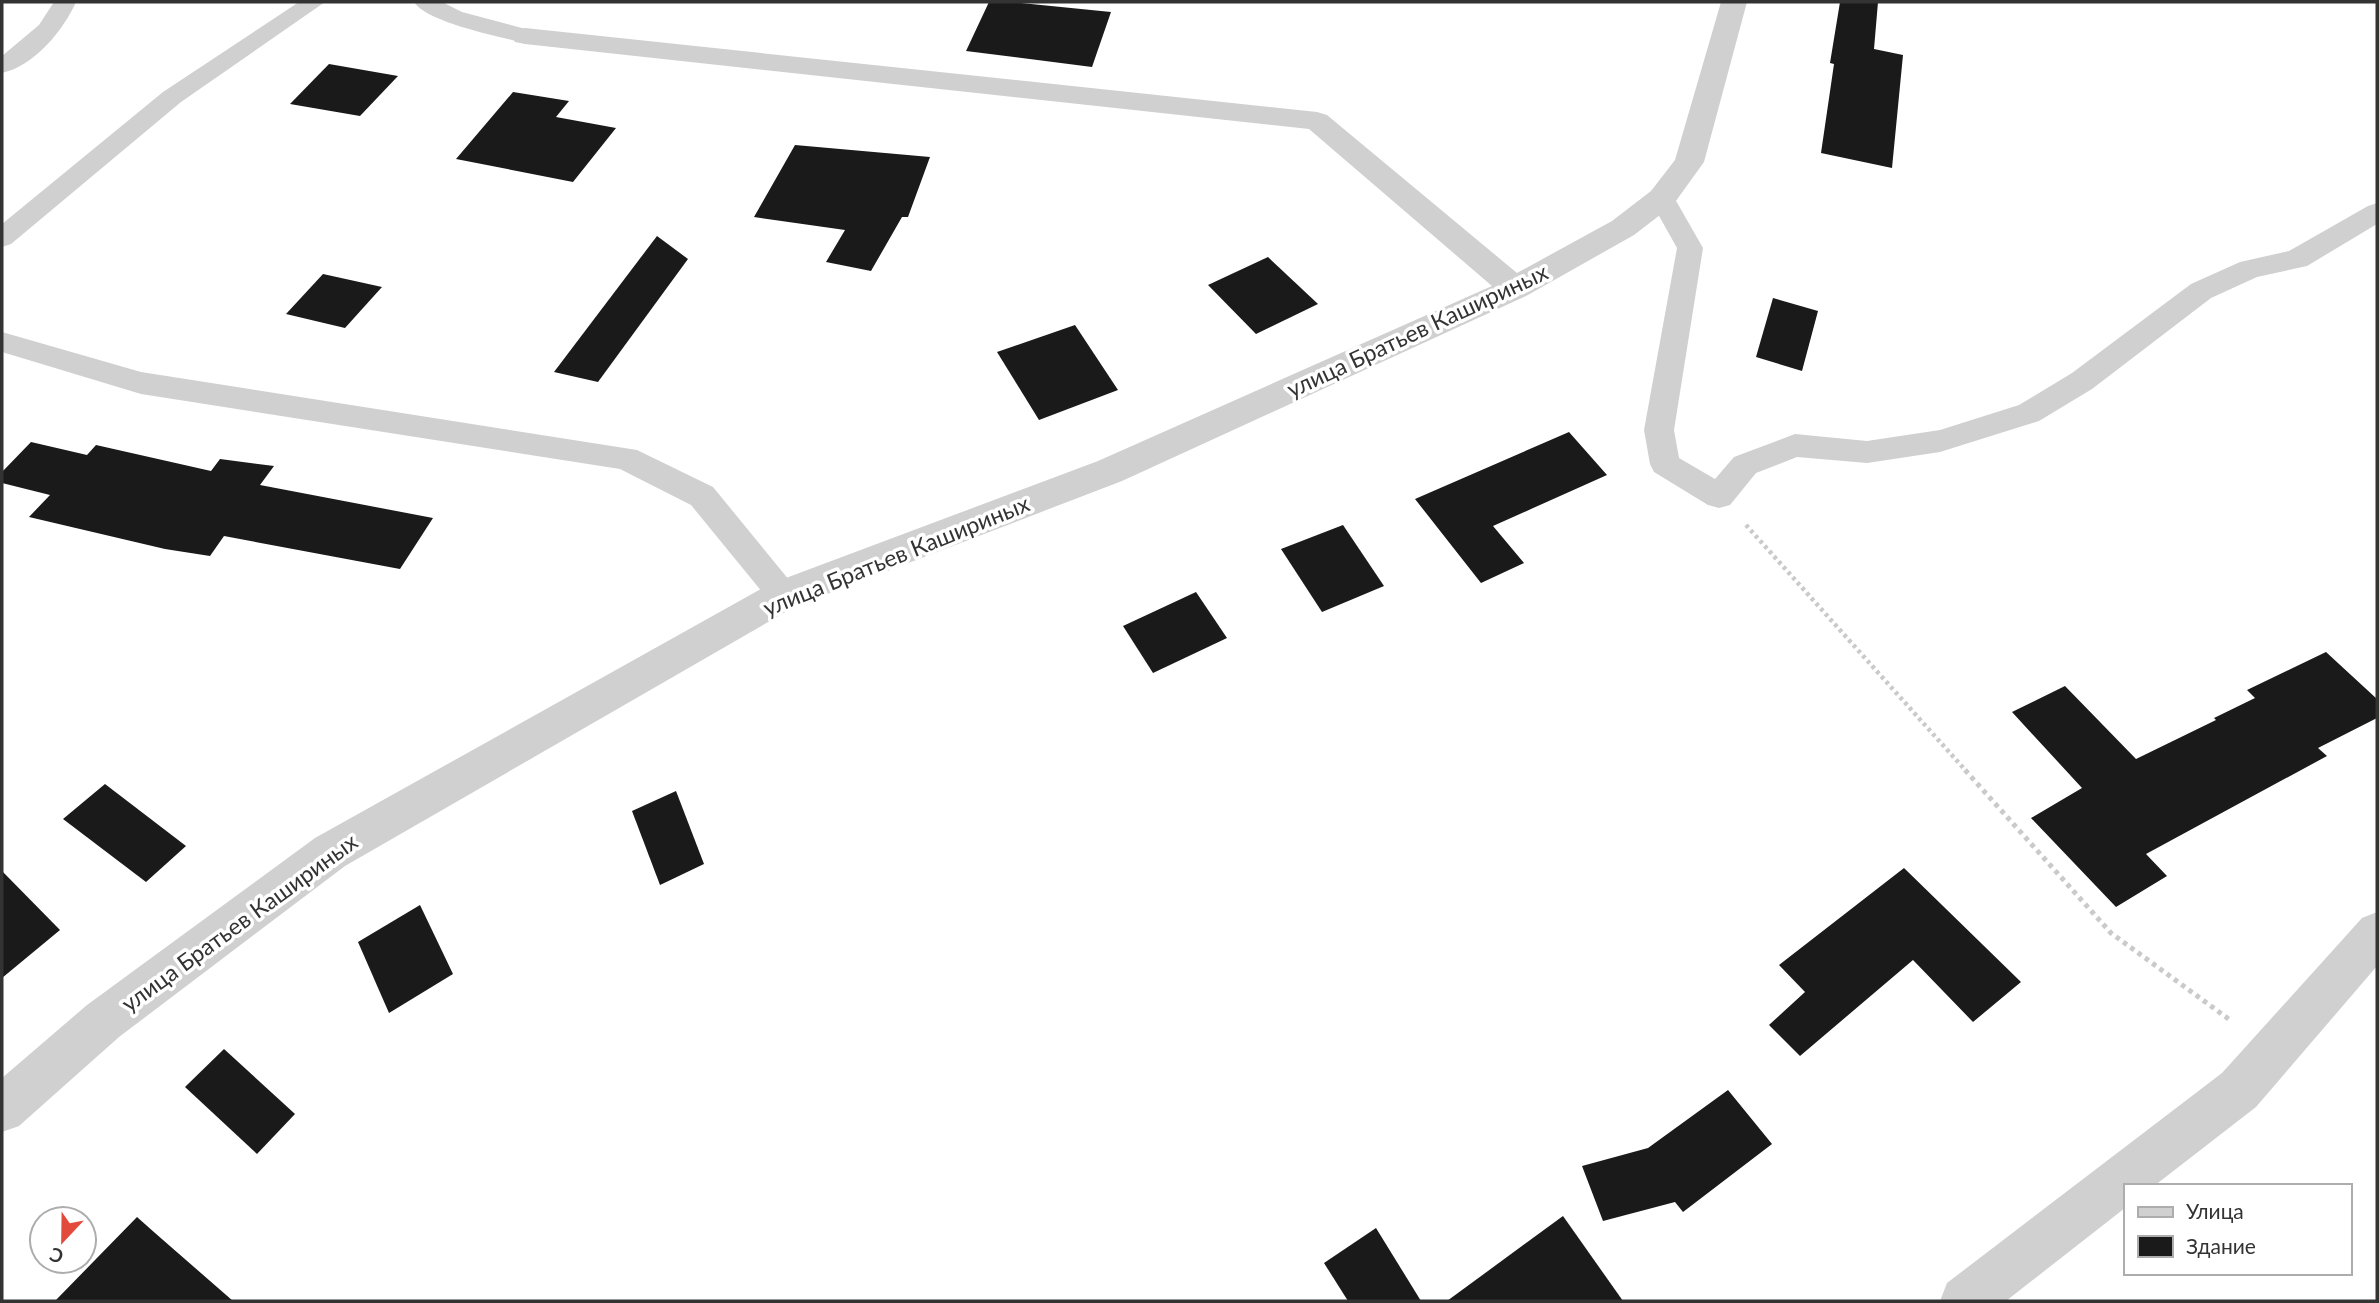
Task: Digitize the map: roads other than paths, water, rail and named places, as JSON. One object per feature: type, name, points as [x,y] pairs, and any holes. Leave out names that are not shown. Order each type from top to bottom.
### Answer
[{"type":"street","name":"улица Братьев Кашириных","points":[[2,1109],[103,1021],[330,852],[783,595],[1110,471],[1515,288],[1623,228],[1662,198],[1689,162],[1734,2]]},
{"type":"street","points":[[525,36],[1317,121],[1515,288]]},
{"type":"street","points":[[1965,1301],[2239,1090],[2377,933]]},
{"type":"lane","points":[[2,66],[19,56],[61,13],[65,2]]},
{"type":"lane","points":[[2,238],[172,97],[314,2]]},
{"type":"lane","points":[[425,2],[454,17],[525,36]]},
{"type":"lane","points":[[1662,198],[1690,248],[1659,430],[1665,464],[1720,496],[1745,465],[1795,445],[1867,452],[1940,441],[2029,413],[2082,381],[2201,291],[2250,270],[2297,259],[2377,212]]},
{"type":"lane","points":[[2,342],[141,383],[626,458],[702,496],[783,595]]}]
